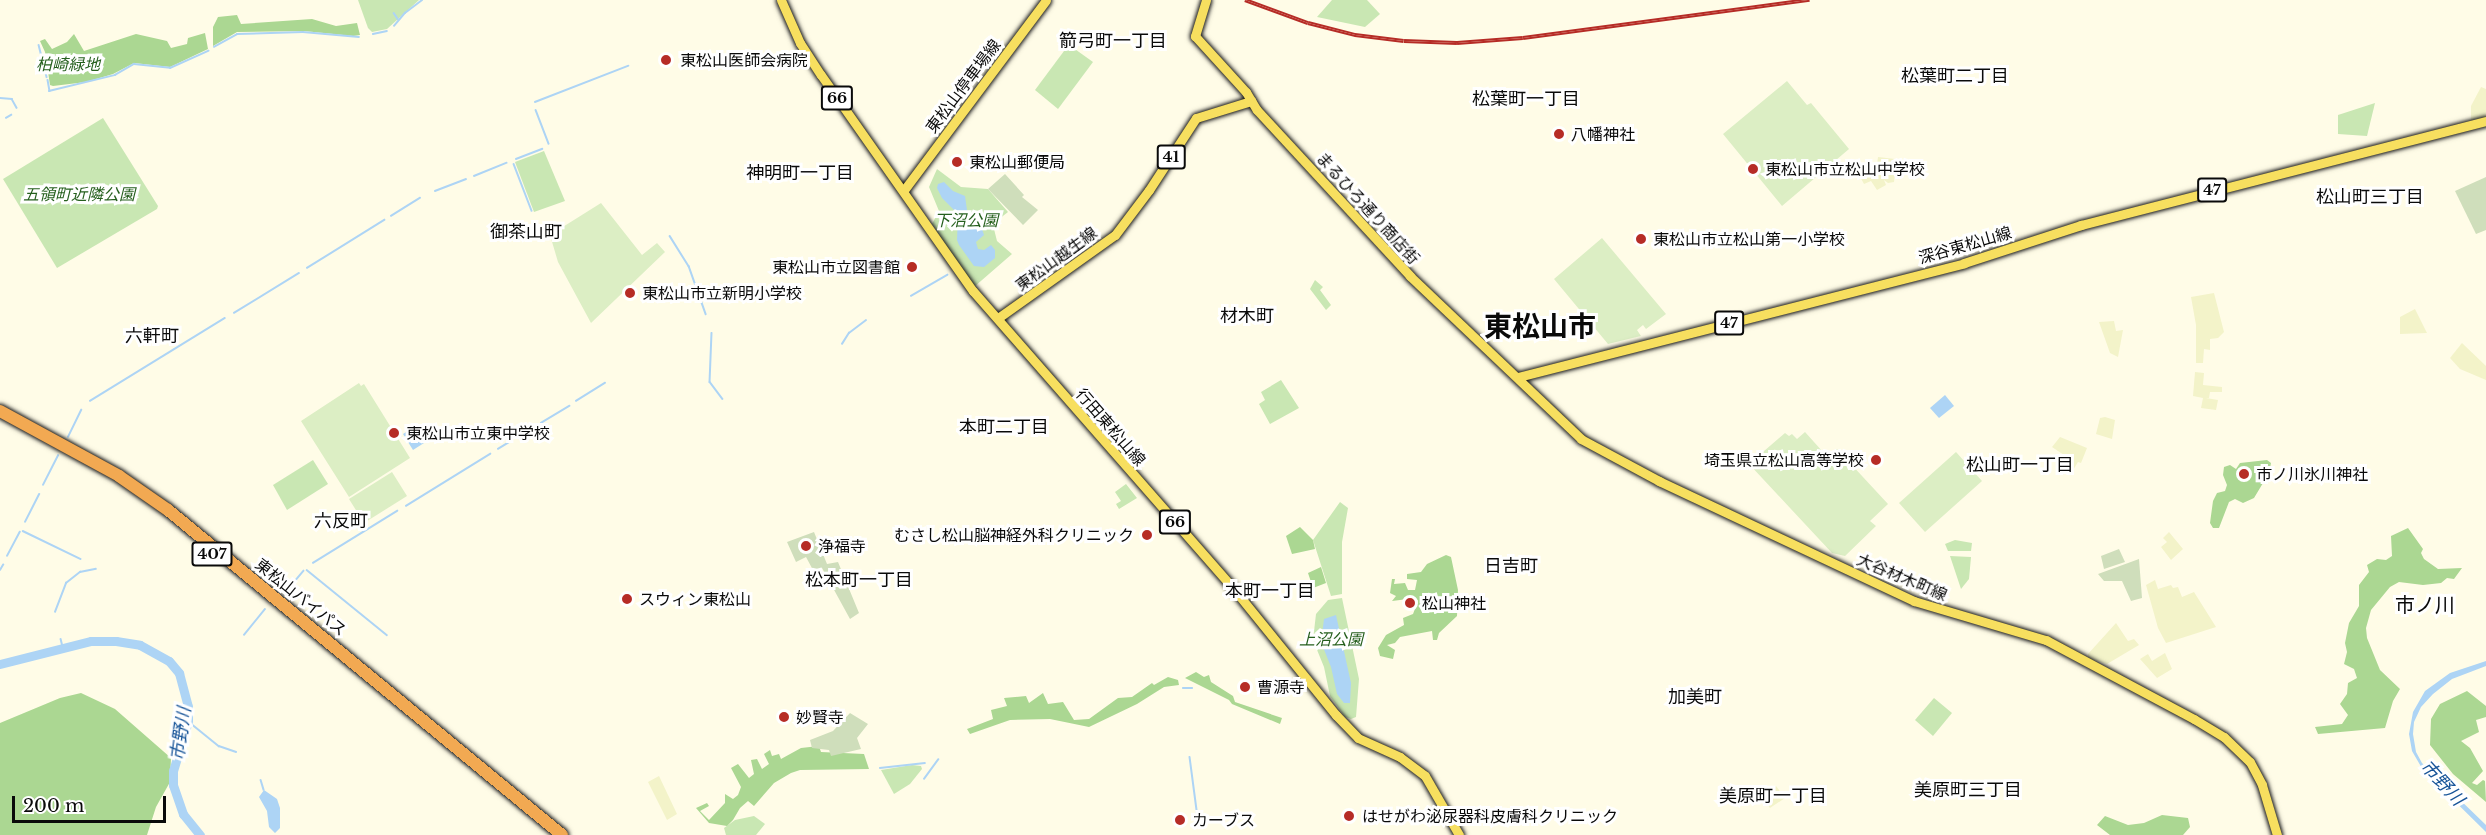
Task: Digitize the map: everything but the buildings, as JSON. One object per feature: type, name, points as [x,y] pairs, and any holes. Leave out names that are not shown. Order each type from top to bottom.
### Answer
[{"type":"highway","name":"東松山バイパス","points":[[0,411],[119,476],[168,510],[562,835]]},
{"type":"highway","name":"東松山バイパス","points":[[0,418],[105,474],[158,509],[554,835]]},
{"type":"main road","name":"行田東松山線","points":[[781,0],[810,58],[865,139],[904,190],[954,266],[1233,588],[1336,715],[1358,738],[1400,757],[1425,776],[1459,835]]},
{"type":"main road","name":"東松山停車場線","points":[[904,190],[1046,0]]},
{"type":"main road","name":"まるひろ通り商店街","points":[[1206,0],[1196,36],[1390,256],[1518,377]]},
{"type":"main road","name":"東松山越生線","points":[[998,318],[1115,234],[1149,190],[1196,118],[1251,101]]},
{"type":"main road","name":"深谷東松山線","points":[[1518,377],[1964,263],[2081,225],[2486,121]]},
{"type":"main road","name":"大谷材木町線","points":[[1518,377],[1581,439],[1613,458],[1914,602],[2032,635],[2055,644],[2224,737],[2244,755],[2256,772],[2277,835]]},
{"type":"green space","points":[[358,0],[419,0],[387,29],[372,32],[368,28]]},
{"type":"green space","points":[[1332,0],[1367,0],[1380,14],[1365,27],[1317,17]]},
{"type":"green space","points":[[237,15],[241,24],[312,19],[336,26],[357,23],[360,35],[304,31],[237,32],[213,46],[213,27],[218,17]]},
{"type":"green space","name":"柏崎緑地","points":[[205,33],[208,49],[170,67],[134,63],[113,74],[86,82],[53,86],[50,85],[45,52],[40,41],[45,39],[52,49],[67,42],[74,34],[84,51],[136,34],[167,41],[171,48],[187,44],[188,38]]},
{"type":"green space","points":[[1067,47],[1072,47],[1093,62],[1058,109],[1035,90]]},
{"type":"green space","points":[[1787,81],[1807,105],[1811,103],[1849,149],[1782,206],[1723,134]]},
{"type":"green space","points":[[2481,87],[2486,89],[2486,117],[2471,120],[2471,106]]},
{"type":"green space","points":[[2375,103],[2367,136],[2338,134],[2338,115]]},
{"type":"green space","name":"五領町近隣公園","points":[[103,118],[158,206],[157,209],[57,268],[3,179]]},
{"type":"green space","points":[[544,151],[565,201],[534,212],[515,162]]},
{"type":"green space","points":[[1878,157],[1895,159],[1895,173],[1894,182],[1888,183],[1884,180],[1886,185],[1877,190],[1871,181],[1864,184],[1857,171],[1866,165],[1877,165]]},
{"type":"green space","name":"下沼公園","points":[[937,169],[961,187],[988,189],[1008,212],[994,223],[994,229],[997,241],[1012,254],[974,287],[932,224],[939,211],[929,187]]},
{"type":"green space","points":[[1005,174],[1024,195],[1022,197],[1038,210],[1023,225],[988,189]]},
{"type":"green space","points":[[2486,177],[2486,230],[2476,234],[2455,191]]},
{"type":"green space","points":[[601,203],[642,255],[657,243],[665,252],[591,323],[558,262],[550,235]]},
{"type":"green space","points":[[1602,238],[1666,314],[1646,329],[1643,325],[1637,330],[1641,336],[1608,344],[1554,279]]},
{"type":"green space","points":[[1315,280],[1323,287],[1320,290],[1331,305],[1326,310],[1310,289]]},
{"type":"green space","points":[[2214,293],[2224,332],[2218,338],[2210,339],[2210,350],[2204,349],[2203,363],[2196,363],[2196,325],[2191,297]]},
{"type":"green space","points":[[2415,309],[2427,333],[2400,334],[2400,317]]},
{"type":"green space","points":[[2114,321],[2116,331],[2123,330],[2118,357],[2110,353],[2099,322]]},
{"type":"green space","points":[[2462,343],[2486,366],[2486,380],[2460,369],[2450,358]]},
{"type":"green space","points":[[2195,372],[2204,373],[2203,385],[2222,387],[2222,392],[2210,392],[2209,398],[2206,398],[2218,400],[2216,410],[2201,408],[2203,398],[2193,396]]},
{"type":"green space","points":[[1281,380],[1299,408],[1270,424],[1259,404],[1265,400],[1261,392]]},
{"type":"green space","points":[[359,383],[361,386],[364,384],[410,458],[349,497],[301,421]]},
{"type":"green space","points":[[2100,418],[2115,420],[2112,439],[2096,434]]},
{"type":"green space","points":[[1805,432],[1823,452],[1832,452],[1837,449],[1888,504],[1870,521],[1876,526],[1845,556],[1832,553],[1749,464],[1785,433],[1789,436],[1792,434],[1797,439]]},
{"type":"green space","points":[[2060,437],[2087,448],[2081,463],[2078,462],[2073,470],[2064,465],[2067,457],[2052,447]]},
{"type":"green space","points":[[1956,452],[1982,481],[1925,532],[1899,503]]},
{"type":"green space","points":[[313,460],[328,484],[287,510],[273,485]]},
{"type":"green space","points":[[2267,460],[2271,463],[2269,473],[2254,498],[2243,503],[2235,499],[2229,502],[2219,528],[2213,528],[2210,523],[2213,501],[2217,493],[2225,491],[2227,485],[2223,475],[2224,467],[2230,465],[2236,469],[2240,463]]},
{"type":"green space","points":[[392,472],[407,496],[364,523],[349,499]]},
{"type":"green space","points":[[1126,484],[1137,498],[1119,509],[1116,504],[1121,501],[1115,492]]},
{"type":"green space","name":"上沼公園","points":[[1340,502],[1348,508],[1342,542],[1342,594],[1331,596],[1313,540]]},
{"type":"green space","points":[[1300,527],[1313,540],[1315,549],[1292,554],[1286,536]]},
{"type":"green space","points":[[2408,528],[2423,549],[2421,553],[2424,559],[2438,569],[2462,568],[2454,579],[2447,578],[2441,583],[2423,585],[2399,582],[2390,587],[2371,610],[2366,628],[2367,638],[2380,670],[2400,689],[2393,701],[2385,728],[2318,734],[2315,727],[2342,724],[2348,715],[2340,704],[2347,694],[2348,683],[2357,678],[2354,669],[2344,664],[2347,652],[2345,643],[2349,623],[2359,606],[2359,585],[2369,572],[2367,565],[2377,559],[2386,560],[2392,556],[2391,536]]},
{"type":"green space","points":[[814,532],[827,564],[838,562],[859,613],[850,619],[822,568],[813,570],[806,557],[796,562],[787,542]]},
{"type":"green space","points":[[2169,532],[2183,549],[2171,560],[2161,547],[2167,542],[2163,538]]},
{"type":"green space","points":[[1955,540],[1972,543],[1971,551],[1948,551],[1945,544]]},
{"type":"green space","points":[[2119,549],[2125,562],[2104,569],[2101,556]]},
{"type":"green space","points":[[1446,555],[1451,557],[1458,590],[1457,616],[1439,633],[1437,640],[1433,640],[1432,631],[1400,637],[1395,643],[1387,645],[1395,650],[1393,659],[1380,656],[1378,648],[1386,635],[1404,625],[1403,618],[1413,614],[1418,601],[1416,598],[1392,601],[1396,596],[1390,593],[1392,579],[1395,579],[1394,584],[1405,583],[1408,590],[1415,590],[1417,580],[1407,579],[1407,574],[1421,572],[1427,564]]},
{"type":"green space","points":[[1950,556],[1971,557],[1969,579],[1961,589]]},
{"type":"green space","points":[[2139,559],[2142,598],[2131,601],[2122,581],[2104,581],[2098,574]]},
{"type":"green space","points":[[1321,567],[1326,583],[1313,588],[1308,573]]},
{"type":"green space","points":[[2155,580],[2158,589],[2171,585],[2173,588],[2178,587],[2182,597],[2194,592],[2216,627],[2166,643],[2158,628],[2146,585]]},
{"type":"green space","name":"上沼公園","points":[[1342,598],[1359,679],[1356,717],[1351,719],[1345,717],[1330,696],[1324,667],[1313,640],[1316,614],[1328,600]]},
{"type":"green space","points":[[2116,623],[2128,641],[2134,639],[2139,645],[2107,664],[2088,658],[2088,654]]},
{"type":"green space","points":[[2165,653],[2172,669],[2157,678],[2140,659],[2148,654],[2152,661]]},
{"type":"green space","points":[[1196,672],[1204,677],[1209,675],[1211,682],[1233,696],[1235,702],[1282,718],[1280,724],[1232,704],[1229,700],[1185,678]]},
{"type":"green space","points":[[1168,677],[1178,680],[1179,685],[1164,687],[1137,704],[1089,727],[1050,719],[1010,720],[970,734],[967,729],[993,719],[991,710],[1007,706],[1004,698],[1026,696],[1029,703],[1043,693],[1048,704],[1063,702],[1074,720],[1089,719],[1118,698],[1132,697],[1152,683],[1154,685]]},
{"type":"green space","points":[[2467,691],[2486,706],[2486,717],[2476,720],[2479,732],[2461,741],[2470,748],[2483,771],[2472,783],[2477,785],[2485,781],[2486,802],[2453,774],[2430,745],[2431,719],[2440,704]]},
{"type":"green space","points":[[81,693],[115,709],[171,758],[170,782],[156,807],[147,835],[0,835],[0,723],[60,698]]},
{"type":"green space","points":[[1934,698],[1952,713],[1933,736],[1915,720]]},
{"type":"green space","points":[[850,713],[868,724],[857,738],[861,749],[831,756],[829,750],[812,748],[810,740],[833,731]]},
{"type":"green space","points":[[819,746],[821,752],[864,754],[869,769],[800,770],[791,773],[774,783],[754,806],[748,801],[727,826],[709,823],[696,808],[707,803],[709,806],[700,811],[709,820],[725,803],[725,794],[733,799],[738,795],[741,787],[731,768],[738,764],[749,778],[754,774],[751,760],[757,759],[762,769],[769,764],[764,754],[770,750],[772,756],[779,754],[781,759],[801,748]]},
{"type":"green space","points":[[912,765],[921,766],[922,769],[910,784],[894,794],[881,770]]},
{"type":"green space","points":[[659,776],[677,814],[667,820],[648,782]]},
{"type":"green space","points":[[1776,786],[1785,798],[1770,808],[1762,796]]},
{"type":"green space","points":[[2162,815],[2188,818],[2190,827],[2183,835],[2110,835],[2097,825],[2105,816],[2128,825],[2144,823]]},
{"type":"green space","points":[[754,816],[765,824],[756,835],[726,835],[724,828],[735,820]]},
{"type":"water","points":[[944,182],[953,191],[965,196],[967,210],[979,220],[984,235],[976,242],[978,249],[984,250],[991,245],[995,250],[995,258],[984,267],[974,266],[959,245],[957,240],[958,214],[942,198],[937,188],[938,184]]},
{"type":"water","points":[[1945,395],[1954,406],[1939,418],[1930,408]]},
{"type":"water","points":[[414,427],[424,443],[413,450],[403,434]]},
{"type":"water","points":[[1336,615],[1351,683],[1350,703],[1344,703],[1337,694],[1331,667],[1321,642],[1324,619]]},
{"type":"water","points":[[2486,661],[2486,666],[2452,679],[2433,694],[2421,707],[2414,722],[2413,734],[2416,752],[2422,763],[2486,825],[2486,832],[2423,770],[2412,751],[2409,734],[2413,712],[2425,691],[2450,673]]},
{"type":"water","points":[[264,790],[277,799],[280,808],[280,828],[275,833],[269,827],[267,811],[259,797]]},
{"type":"waterway","points":[[394,26],[405,13],[422,0]]},
{"type":"waterway","points":[[394,13],[398,19]]},
{"type":"waterway","points":[[373,34],[387,31]]},
{"type":"waterway","points":[[214,47],[237,34],[303,32],[359,37]]},
{"type":"waterway","points":[[39,45],[47,77]]},
{"type":"waterway","points":[[49,91],[115,75],[134,64],[170,68],[208,51]]},
{"type":"waterway","points":[[535,102],[628,66]]},
{"type":"waterway","points":[[48,80],[50,91]]},
{"type":"waterway","points":[[0,98],[12,99],[17,108]]},
{"type":"waterway","points":[[536,110],[549,144]]},
{"type":"waterway","points":[[6,118],[11,115]]},
{"type":"waterway","points":[[516,159],[542,149]]},
{"type":"waterway","points":[[474,176],[506,163]]},
{"type":"waterway","points":[[514,164],[532,211]]},
{"type":"waterway","points":[[435,191],[466,179]]},
{"type":"waterway","points":[[391,216],[420,198]]},
{"type":"waterway","points":[[307,268],[384,220]]},
{"type":"waterway","points":[[670,236],[689,266],[706,314]]},
{"type":"waterway","points":[[234,313],[299,273]]},
{"type":"waterway","points":[[911,296],[947,275]]},
{"type":"waterway","points":[[90,401],[225,318]]},
{"type":"waterway","points":[[842,344],[849,333],[866,320]]},
{"type":"waterway","points":[[712,333],[710,382],[723,399]]},
{"type":"waterway","points":[[576,401],[605,383]]},
{"type":"waterway","points":[[541,423],[569,406]]},
{"type":"waterway","points":[[68,437],[81,410]]},
{"type":"waterway","points":[[498,449],[509,442]]},
{"type":"waterway","points":[[406,506],[490,454]]},
{"type":"waterway","points":[[43,485],[58,456]]},
{"type":"waterway","points":[[25,522],[39,494]]},
{"type":"waterway","points":[[313,563],[397,511]]},
{"type":"waterway","points":[[23,531],[81,559]]},
{"type":"waterway","points":[[7,556],[20,532]]},
{"type":"waterway","points":[[0,570],[3,565]]},
{"type":"waterway","points":[[55,612],[66,583],[80,572],[96,569]]},
{"type":"waterway","points":[[307,570],[387,635]]},
{"type":"waterway","points":[[284,594],[303,571]]},
{"type":"waterway","points":[[244,635],[265,609]]},
{"type":"waterway","points":[[61,639],[63,647]]},
{"type":"waterway","name":"市野川","points":[[0,664],[91,641],[116,641],[140,645],[169,661],[179,673],[188,707],[188,721],[173,771],[173,785],[183,814],[200,835]]},
{"type":"waterway","points":[[1183,688],[1192,688]]},
{"type":"waterway","points":[[188,721],[219,746],[236,752]]},
{"type":"waterway","points":[[1190,757],[1198,818]]},
{"type":"waterway","points":[[924,779],[938,760]]},
{"type":"waterway","points":[[880,768],[925,763]]},
{"type":"waterway","points":[[261,780],[264,790]]},
{"type":"railway","points":[[1245,0],[1308,23],[1355,35],[1404,41],[1457,43],[1523,38],[1809,0]]},
{"type":"place","name":"東松山医師会病院","points":[[666,60]]},
{"type":"place","name":"八幡神社","points":[[1559,134]]},
{"type":"place","name":"東松山郵便局","points":[[957,162]]},
{"type":"place","name":"東松山市立松山中学校","points":[[1753,169]]},
{"type":"place","name":"東松山市立松山第一小学校","points":[[1641,239]]},
{"type":"place","name":"東松山市立図書館","points":[[912,267]]},
{"type":"place","name":"東松山市立新明小学校","points":[[630,293]]},
{"type":"place","name":"東松山市立東中学校","points":[[394,433]]},
{"type":"place","name":"埼玉県立松山高等学校","points":[[1876,460]]},
{"type":"place","name":"市ノ川氷川神社","points":[[2244,474]]},
{"type":"place","name":"むさし松山脳神経外科クリニック","points":[[1147,535]]},
{"type":"place","name":"浄福寺","points":[[806,546]]},
{"type":"place","name":"スウィン東松山","points":[[627,599]]},
{"type":"place","name":"松山神社","points":[[1410,603]]},
{"type":"place","name":"曹源寺","points":[[1245,687]]},
{"type":"place","name":"妙賢寺","points":[[784,717]]},
{"type":"place","name":"はせがわ泌尿器科皮膚科クリニック","points":[[1349,816]]},
{"type":"place","name":"カーブス","points":[[1180,820]]},
{"type":"district","name":"箭弓町一丁目","points":[[1113,41]]},
{"type":"district","name":"松葉町二丁目","points":[[1955,76]]},
{"type":"district","name":"松葉町一丁目","points":[[1526,99]]},
{"type":"district","name":"神明町一丁目","points":[[800,173]]},
{"type":"district","name":"松山町三丁目","points":[[2370,197]]},
{"type":"district","name":"御茶山町","points":[[526,232]]},
{"type":"district","name":"材木町","points":[[1247,316]]},
{"type":"district","name":"東松山市","points":[[1540,327]]},
{"type":"district","name":"六軒町","points":[[152,336]]},
{"type":"district","name":"本町二丁目","points":[[1004,427]]},
{"type":"district","name":"松山町一丁目","points":[[2020,465]]},
{"type":"district","name":"六反町","points":[[341,521]]},
{"type":"district","name":"日吉町","points":[[1511,566]]},
{"type":"district","name":"松本町一丁目","points":[[859,580]]},
{"type":"district","name":"本町一丁目","points":[[1270,591]]},
{"type":"district","name":"市ノ川","points":[[2425,605]]},
{"type":"district","name":"加美町","points":[[1695,697]]},
{"type":"district","name":"美原町三丁目","points":[[1968,790]]},
{"type":"district","name":"美原町一丁目","points":[[1773,796]]}]
